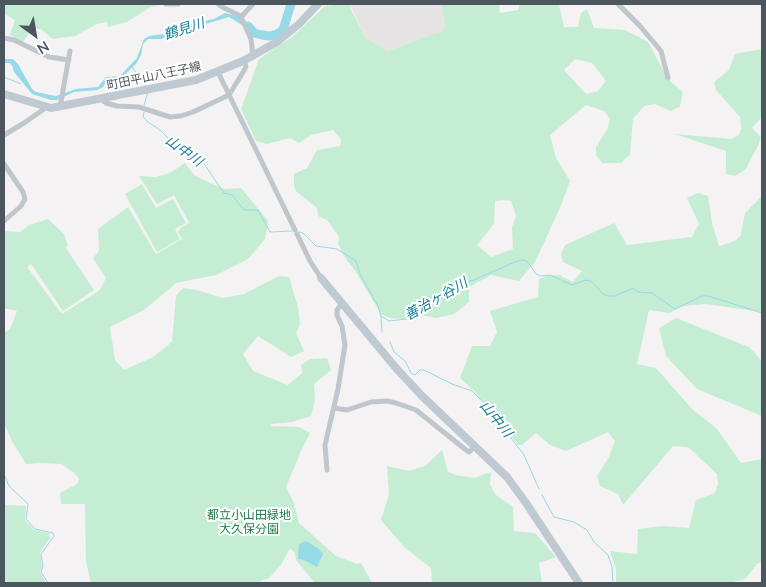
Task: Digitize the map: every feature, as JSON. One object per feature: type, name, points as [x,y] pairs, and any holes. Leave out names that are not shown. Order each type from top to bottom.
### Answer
[{"type":"street","points":[[166,4],[178,4]]},
{"type":"street","points":[[218,4],[241,16],[244,27],[251,39],[253,56]]},
{"type":"street","points":[[241,16],[253,4]]},
{"type":"street","name":"町田平山八王子線","points":[[4,94],[46,107],[61,103],[101,99],[196,80],[243,61],[277,42],[290,32],[318,4]]},
{"type":"street","points":[[618,4],[662,51],[668,78]]},
{"type":"street","points":[[4,38],[14,40],[49,57],[69,60]]},
{"type":"street","points":[[61,103],[70,51]]},
{"type":"street","points":[[101,99],[106,103],[117,106],[139,107],[175,117],[193,112],[229,95],[245,69],[246,66],[243,61]]},
{"type":"street","points":[[218,72],[310,261],[321,278],[422,396],[513,484],[579,583]]},
{"type":"street","points":[[4,135],[46,107]]},
{"type":"street","points":[[4,164],[25,198],[21,206],[4,221]]},
{"type":"street","points":[[327,470],[325,445],[345,346],[342,326],[337,315],[337,310],[342,303]]},
{"type":"street","points":[[334,408],[347,410],[366,403],[396,403],[416,410],[469,452],[475,446]]},
{"type":"shaded area","points":[[343,4],[441,4],[445,26],[442,31],[388,51],[366,38],[352,9]]},
{"type":"green space","points":[[4,4],[159,5],[149,8],[127,22],[108,27],[107,22],[97,24],[75,36],[53,39],[41,29],[32,28],[23,42],[10,35],[15,20],[4,14]]},
{"type":"green space","points":[[348,4],[366,38],[388,51],[442,31],[445,25],[441,4],[499,4],[500,13],[518,10],[520,4],[559,4],[564,27],[578,27],[581,13],[587,9],[594,28],[625,30],[648,42],[665,74],[683,92],[680,106],[671,111],[655,104],[644,106],[633,119],[630,154],[621,163],[602,163],[596,155],[596,147],[608,128],[610,119],[604,111],[586,105],[550,135],[556,158],[570,181],[560,208],[535,262],[519,281],[491,275],[469,287],[469,302],[454,314],[436,318],[421,315],[403,319],[390,318],[381,314],[356,272],[344,256],[338,244],[339,237],[327,220],[318,216],[317,208],[296,191],[294,186],[294,174],[307,168],[317,150],[340,146],[341,139],[333,130],[311,135],[299,143],[290,138],[267,144],[256,141],[241,109],[259,59],[292,37],[325,6]],"holes":[[[575,59],[592,63],[606,81],[598,91],[586,94],[564,70]],[[495,201],[511,201],[516,216],[512,227],[513,249],[491,257],[477,245],[494,224]]]},
{"type":"green space","points":[[762,49],[762,111],[761,118],[752,128],[761,137],[745,170],[735,176],[726,174],[726,151],[675,134],[731,139],[739,135],[741,129],[740,117],[716,90],[714,82],[729,70],[735,54]]},
{"type":"green space","name":"都立小山田緑地 大久保分園","points":[[185,163],[194,175],[208,182],[224,189],[241,188],[268,221],[265,239],[248,259],[216,275],[176,283],[144,310],[110,327],[115,360],[124,370],[153,357],[172,342],[176,296],[183,288],[223,298],[244,294],[279,276],[289,277],[298,307],[300,325],[296,333],[304,351],[291,357],[258,336],[243,354],[253,371],[288,385],[302,373],[301,365],[310,359],[327,358],[331,370],[314,384],[315,400],[311,416],[270,426],[299,427],[310,433],[286,487],[294,503],[299,523],[336,556],[357,564],[361,563],[372,583],[315,583],[296,560],[295,553],[290,548],[281,565],[268,579],[257,583],[91,583],[86,562],[85,504],[61,504],[60,493],[77,484],[79,479],[62,464],[26,464],[12,441],[4,423],[4,333],[10,329],[17,311],[4,308],[4,231],[20,232],[29,225],[48,219],[64,234],[68,246],[65,247],[94,290],[63,311],[31,264],[27,267],[62,314],[100,290],[106,278],[93,258],[99,251],[98,229],[128,207],[156,254],[182,239],[178,232],[189,223],[174,195],[157,204],[139,176],[156,177],[170,173]]},
{"type":"green space","points":[[142,184],[156,208],[173,199],[186,223],[175,229],[180,239],[157,252],[125,194]]},
{"type":"green space","points":[[698,193],[708,196],[712,223],[719,246],[735,241],[741,235],[745,213],[762,196],[762,312],[706,304],[683,306],[670,313],[649,310],[637,364],[656,368],[692,409],[717,429],[741,463],[762,459],[762,562],[758,563],[745,579],[729,583],[616,583],[616,569],[610,551],[637,554],[638,529],[663,526],[689,528],[696,500],[715,493],[718,484],[717,474],[688,447],[673,446],[623,505],[618,494],[600,486],[597,476],[609,457],[615,441],[608,432],[566,451],[550,445],[536,433],[522,445],[518,445],[475,392],[460,378],[472,346],[490,346],[497,332],[490,311],[538,297],[539,279],[546,276],[559,275],[573,282],[582,271],[563,262],[561,254],[565,245],[614,223],[627,245],[692,237],[699,224],[687,198]]},
{"type":"green space","points":[[676,318],[749,347],[762,361],[762,416],[697,389],[666,356],[659,328]]},
{"type":"green space","points":[[442,450],[448,472],[474,478],[491,472],[490,485],[496,495],[513,507],[514,531],[535,533],[556,557],[539,563],[542,583],[432,583],[431,568],[405,548],[381,520],[389,495],[387,466],[409,471],[425,466]]},
{"type":"green space","points":[[4,505],[26,506],[25,520],[34,530],[49,533],[50,538],[40,552],[42,567],[40,572],[46,583],[4,583]]},
{"type":"water","points":[[289,4],[293,4],[284,26],[280,34],[274,39],[257,36],[229,17],[195,27],[178,29],[162,39],[148,39],[143,44],[141,55],[136,64],[121,78],[107,80],[103,87],[97,90],[74,92],[57,100],[32,94],[14,72],[12,65],[4,63],[4,59],[13,59],[18,64],[32,89],[36,92],[56,96],[76,89],[98,87],[106,77],[120,76],[137,58],[144,39],[149,36],[164,34],[176,27],[214,19],[225,13],[237,16],[257,34],[271,37],[280,28]]},
{"type":"water","points":[[306,541],[319,549],[323,554],[317,567],[298,559],[299,544]]},
{"type":"waterway","name":"鶴見川","points":[[248,26],[254,33],[270,36],[277,34],[283,30],[291,4]]},
{"type":"waterway","name":"山中川","points":[[132,67],[146,86]]},
{"type":"waterway","points":[[4,77],[21,84]]},
{"type":"waterway","name":"山中川","points":[[144,105],[148,92]]},
{"type":"waterway","name":"山中川","points":[[144,112],[143,117],[160,130],[185,155],[196,156],[202,161],[224,193],[232,195],[244,210],[258,210],[270,232],[292,231]]},
{"type":"waterway","name":"山中川","points":[[299,232],[303,233],[316,246],[337,249],[356,261],[360,274],[378,306],[382,332]]},
{"type":"waterway","name":"善治ヶ谷川","points":[[381,316],[389,321],[407,319],[427,302],[447,294],[457,284],[474,280],[522,260],[527,261],[536,274],[541,276],[550,275],[572,285],[586,280],[591,281],[603,294],[608,296],[615,296],[633,288],[638,292],[652,293],[675,309],[702,296],[708,296],[762,313]]},
{"type":"waterway","name":"山中川","points":[[390,342],[394,352],[405,361],[411,373],[415,375],[420,370],[424,370],[452,384],[472,391],[485,404],[524,455],[539,489]]},
{"type":"waterway","points":[[4,474],[9,486],[28,504],[26,519],[35,529],[53,533],[54,536],[41,554],[43,566],[41,572],[48,583]]},
{"type":"waterway","name":"山中川","points":[[542,495],[554,517],[574,522],[587,530],[594,542],[608,555],[612,567],[613,583]]}]
